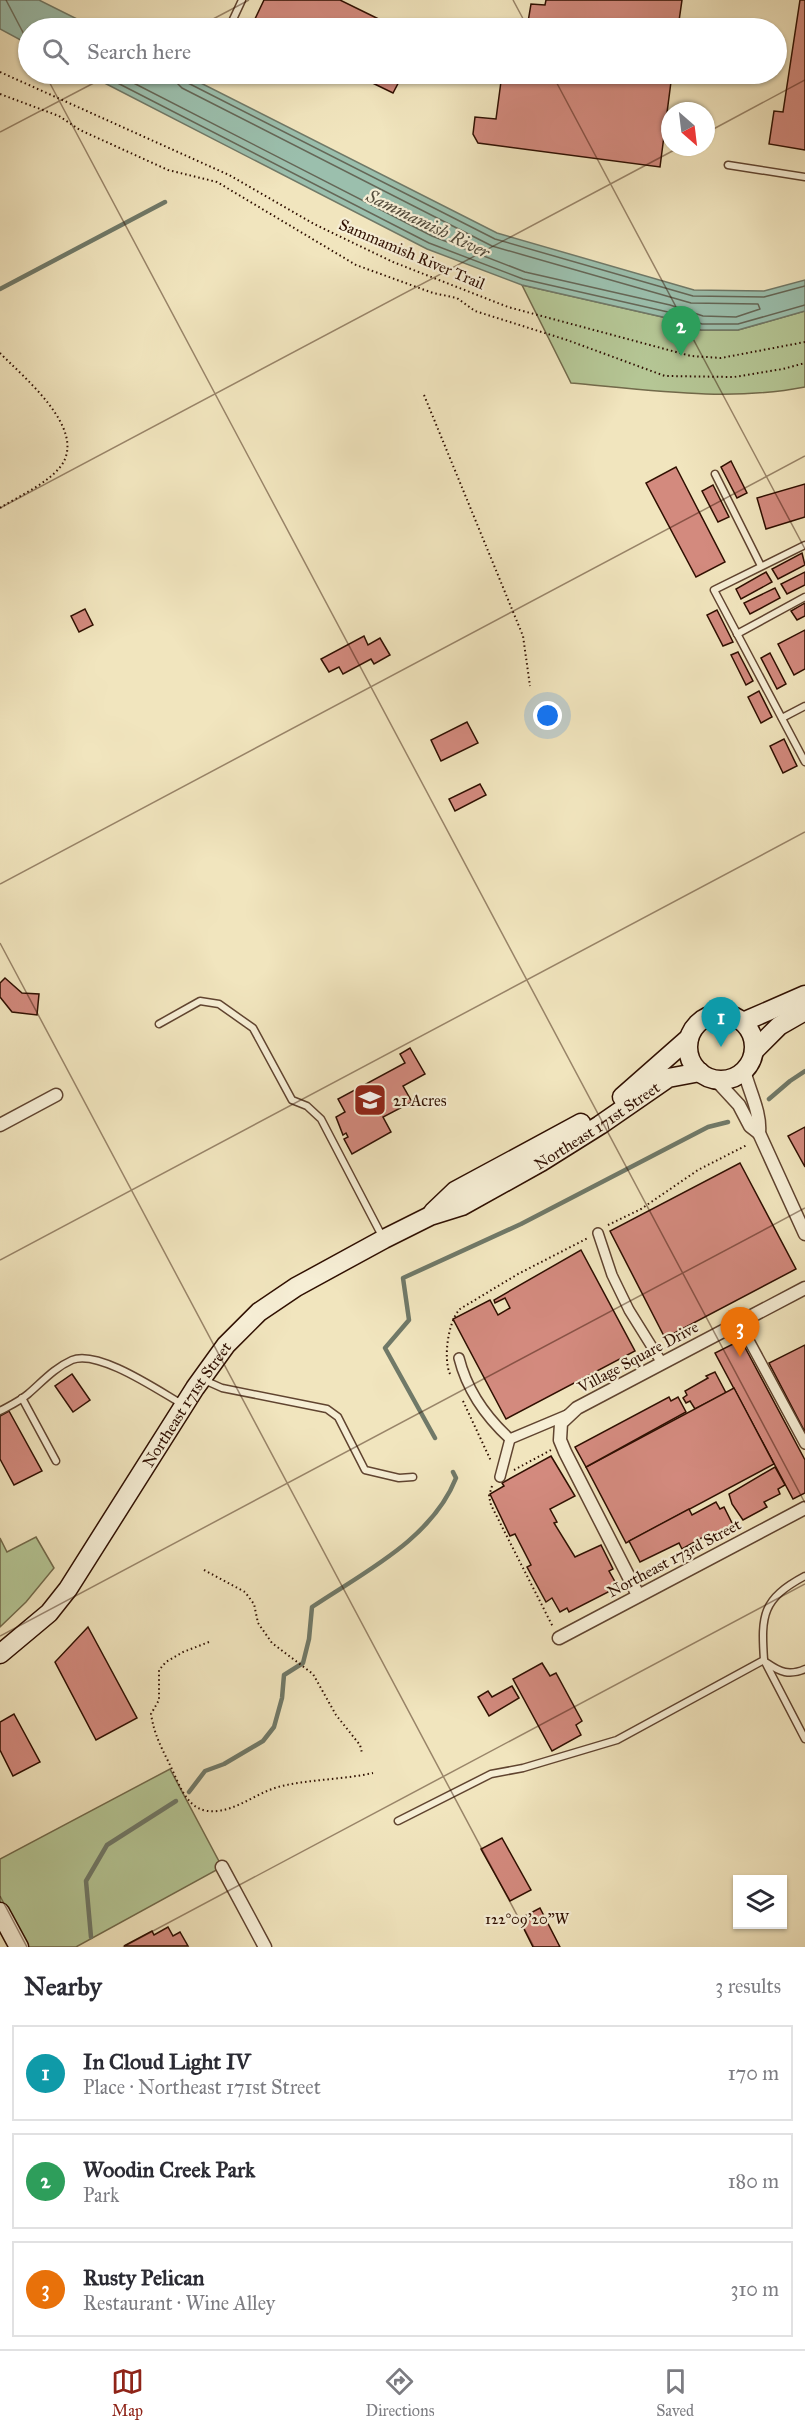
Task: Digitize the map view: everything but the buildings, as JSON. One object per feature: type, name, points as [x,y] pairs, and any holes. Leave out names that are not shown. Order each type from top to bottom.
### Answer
[{"type":"main road","points":[[743,1022],[805,995]]},
{"type":"main road","points":[[754,1051],[750,1030],[743,1022],[724,1014],[712,1015],[702,1020],[689,1038],[690,1059],[707,1075],[726,1079],[744,1070],[754,1051],[779,1026],[805,1011]]},
{"type":"main road","name":"Northeast 171st Street","points":[[430,1216],[455,1191],[617,1101],[689,1038]]},
{"type":"main road","name":"Northeast 171st Street","points":[[0,1654],[49,1613],[68,1589],[184,1405],[226,1345],[259,1312],[296,1287],[384,1239],[430,1216],[462,1206],[541,1162],[668,1078],[707,1075]]},
{"type":"main road","points":[[0,1912],[19,1947]]},
{"type":"street","points":[[744,1070],[751,1099],[760,1121],[759,1133]]},
{"type":"street","points":[[707,1075],[739,1105],[750,1126],[759,1133],[805,1234]]},
{"type":"street","points":[[0,1125],[56,1095]]},
{"type":"street","points":[[598,1233],[612,1275],[629,1310],[662,1364]]},
{"type":"street","name":"Village Square Drive","points":[[638,1595],[565,1452],[559,1431],[567,1415],[805,1287]]},
{"type":"street","points":[[739,1322],[805,1444]]},
{"type":"street","points":[[459,1358],[483,1408],[510,1439]]},
{"type":"street","points":[[510,1439],[567,1415]]},
{"type":"street","points":[[498,1478],[510,1439]]},
{"type":"street","name":"Northeast 173rd Street","points":[[559,1638],[805,1508]]},
{"type":"street","points":[[222,1867],[265,1947]]},
{"type":"lane","points":[[234,18],[242,0]]},
{"type":"lane","points":[[728,165],[805,177]]},
{"type":"lane","points":[[716,474],[761,566]]},
{"type":"lane","points":[[805,545],[714,590],[805,762]]},
{"type":"lane","points":[[737,634],[805,597]]},
{"type":"lane","points":[[782,718],[805,706]]},
{"type":"lane","points":[[159,1024],[200,1000],[219,1004],[253,1028],[292,1100],[307,1106],[321,1119],[384,1239]]},
{"type":"lane","points":[[0,1411],[22,1398],[47,1375],[74,1359],[106,1365],[134,1376],[184,1405]]},
{"type":"lane","points":[[202,1379],[222,1388],[327,1409],[338,1417],[365,1470],[399,1478],[413,1477]]},
{"type":"lane","points":[[22,1398],[56,1461]]},
{"type":"lane","points":[[805,1576],[770,1600],[762,1626],[764,1660],[805,1739]]},
{"type":"lane","points":[[764,1660],[781,1673],[794,1673],[805,1669]]},
{"type":"lane","points":[[399,1821],[491,1774],[523,1768],[617,1740],[764,1660]]},
{"type":"path","name":"Sammamish River Trail","points":[[0,72],[18,80]]},
{"type":"path","name":"Sammamish River Trail","points":[[27,84],[229,175],[314,224],[393,262],[508,307],[691,356],[721,358],[805,342]]},
{"type":"path","points":[[0,94],[60,116],[80,130],[159,166],[216,182],[356,265],[433,293],[457,298],[475,311],[567,340],[665,376],[734,376],[783,369],[805,363]]},
{"type":"path","points":[[0,353],[48,403],[68,441],[67,454],[61,466],[51,476],[0,508]]},
{"type":"path","points":[[424,395],[523,636],[530,686]]},
{"type":"path","points":[[452,1376],[445,1357],[452,1322],[460,1309],[518,1274],[641,1209],[698,1170],[747,1145]]},
{"type":"path","points":[[460,1395],[498,1478]]},
{"type":"path","points":[[552,1450],[498,1478],[489,1496],[491,1505],[559,1638]]},
{"type":"path","points":[[204,1570],[245,1592],[254,1604],[258,1623],[272,1643],[313,1674],[336,1715],[360,1745],[362,1753]]},
{"type":"path","points":[[209,1642],[183,1652],[166,1662],[159,1670],[159,1700],[151,1714],[154,1736],[183,1794],[192,1804],[202,1810],[218,1811],[251,1801],[275,1788],[373,1773]]},
{"type":"shaded area","points":[[522,285],[667,318],[701,330],[738,330],[805,311],[805,387],[747,394],[718,394],[571,383]]},
{"type":"shaded area","points":[[36,1537],[54,1568],[26,1602],[0,1627],[0,1538],[7,1552]]},
{"type":"shaded area","points":[[170,1769],[222,1867],[76,1947],[19,1947],[0,1912],[0,1859]]},
{"type":"water","points":[[0,0],[39,0],[75,18],[18,18],[18,39],[0,29]]},
{"type":"water","name":"Sammamish River","points":[[106,84],[203,84],[497,233],[694,290],[764,291],[805,280],[805,311],[738,330],[701,330],[667,318],[522,285],[427,249]]},
{"type":"waterway","points":[[0,289],[165,202]]},
{"type":"waterway","points":[[769,1099],[805,1071]]},
{"type":"waterway","points":[[435,1438],[385,1348],[409,1320],[403,1278],[521,1224],[708,1127],[728,1122]]},
{"type":"waterway","points":[[189,1792],[205,1771],[224,1764],[263,1741],[274,1727],[282,1698],[284,1675],[303,1663],[309,1639],[312,1607],[374,1567],[414,1536],[445,1500],[456,1478],[453,1472]]},
{"type":"waterway","points":[[91,1937],[86,1881],[107,1845],[176,1801]]},
{"type":"place","name":"Woodin Creek Park","points":[[681,356]]},
{"type":"place","name":"In Cloud Light IV","points":[[721,1047]]},
{"type":"place","name":"21 Acres","points":[[370,1100]]},
{"type":"place","name":"Rusty Pelican","points":[[740,1357]]}]
